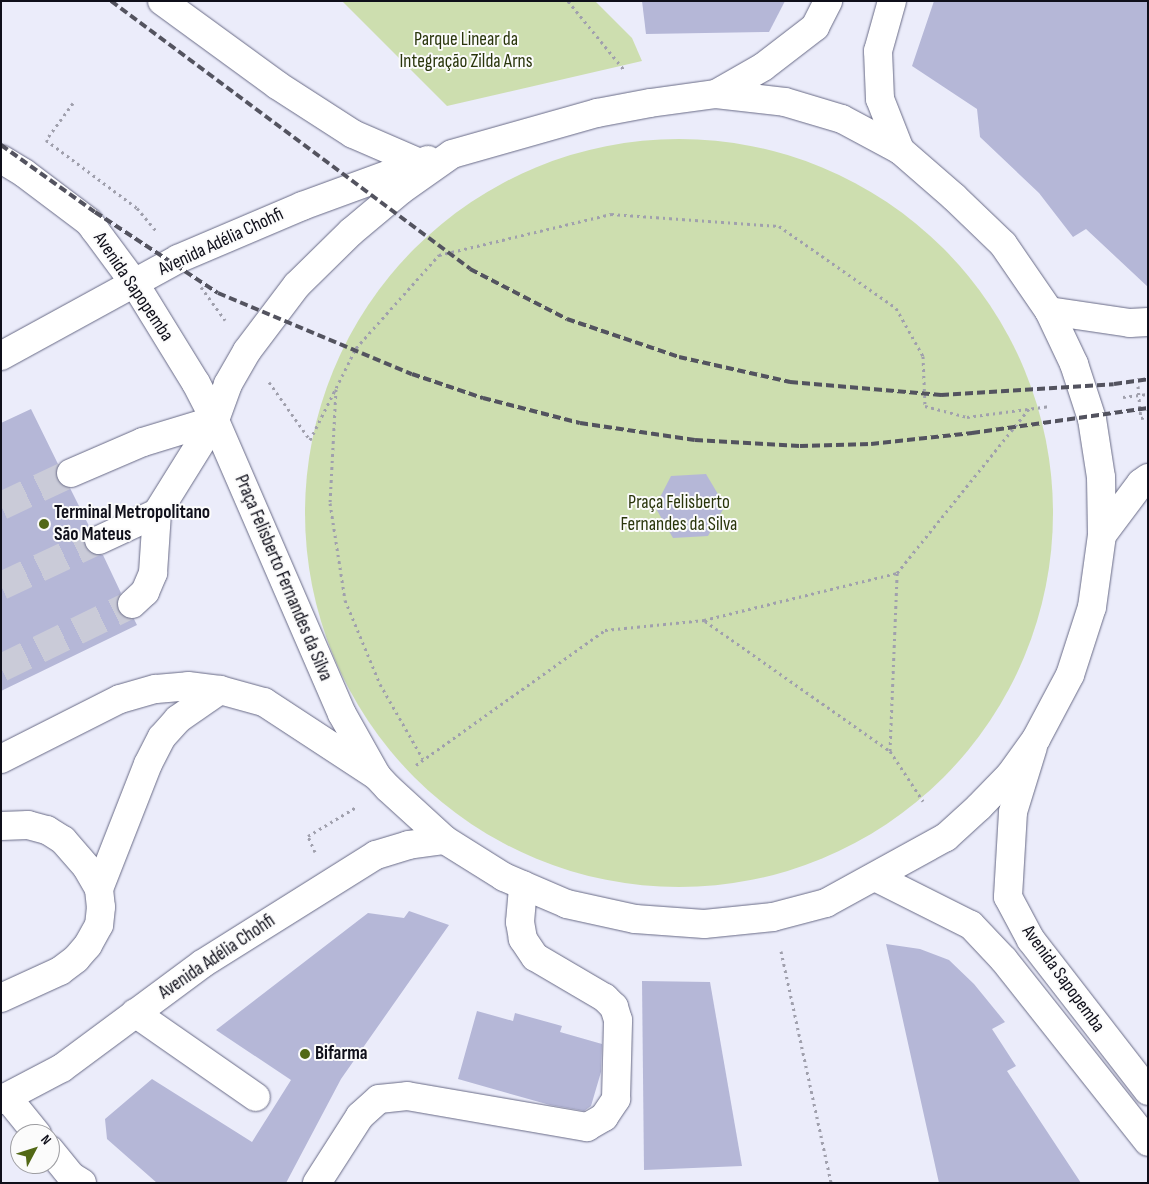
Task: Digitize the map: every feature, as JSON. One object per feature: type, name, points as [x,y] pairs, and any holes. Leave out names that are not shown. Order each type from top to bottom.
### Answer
[{"type":"main road","points":[[162,1],[277,85],[352,134],[420,162]]},
{"type":"main road","points":[[716,94],[763,67],[815,27],[828,1]]},
{"type":"main road","points":[[892,1],[878,51],[880,99],[900,150]]},
{"type":"main road","name":"Praça Felisberto Fernandes da Silva","points":[[716,94],[785,102],[842,120],[900,150],[954,197],[1003,244],[1049,311],[1074,364],[1092,420],[1101,477],[1102,535],[1092,607],[1070,675],[1036,739],[1010,775],[946,837],[826,903],[773,917],[704,924],[635,920],[567,904],[523,886],[504,877],[445,840],[415,815],[377,776],[342,714],[215,420],[228,384],[248,351],[297,286],[351,232],[401,190],[452,154],[597,113],[650,103],[716,94]]},
{"type":"main road","name":"Avenida Adélia Chohfi","points":[[1,356],[178,259],[238,231],[420,162],[452,154]]},
{"type":"main road","name":"Avenida Sapopemba","points":[[1,159],[88,222],[135,284],[196,383],[215,420]]},
{"type":"main road","points":[[1049,311],[1130,323],[1148,322]]},
{"type":"main road","points":[[71,473],[143,442],[215,420]]},
{"type":"main road","points":[[132,604],[145,592],[153,573],[157,513],[215,420]]},
{"type":"main road","points":[[1102,535],[1141,483],[1148,478]]},
{"type":"main road","points":[[99,540],[157,513]]},
{"type":"main road","points":[[1,759],[120,699],[156,689],[188,686],[220,690],[264,702],[377,776]]},
{"type":"main road","points":[[99,888],[148,764],[162,737],[178,719],[220,690]]},
{"type":"main road","name":"Avenida Sapopemba","points":[[1036,739],[1013,812],[1008,897],[1030,940],[1148,1091]]},
{"type":"main road","points":[[1,826],[28,825],[47,830],[76,853],[99,888],[102,907],[99,925],[88,945],[76,959],[60,971],[1,998]]},
{"type":"main road","name":"Avenida Adélia Chohfi","points":[[4,1098],[62,1068],[202,964],[376,855],[408,845],[445,840]]},
{"type":"main road","name":"Avenida Sapopemba","points":[[875,877],[971,925],[1004,960],[1148,1142]]},
{"type":"main road","points":[[317,1183],[360,1116],[379,1100],[406,1096],[587,1127],[604,1117],[616,1099],[618,1020],[614,1007],[605,998],[535,957],[523,939],[521,931],[523,886]]},
{"type":"main road","points":[[136,1013],[256,1097]]},
{"type":"main road","points":[[4,1098],[28,1124]]},
{"type":"main road","points":[[60,1162],[71,1176],[82,1183]]},
{"type":"path","points":[[568,1],[650,103]]},
{"type":"path","points":[[73,103],[46,140],[137,208]]},
{"type":"path","points":[[200,286],[310,440],[356,348],[438,255],[611,214],[779,226],[896,308],[923,356],[925,406],[967,417],[1029,409],[897,573],[890,751]]},
{"type":"path","points":[[1138,386],[1141,418],[1148,417]]},
{"type":"path","points":[[336,388],[330,504],[344,600],[380,684],[423,759],[605,630],[704,620],[897,573]]},
{"type":"path","points":[[1139,396],[1148,394]]},
{"type":"path","points":[[704,620],[890,751],[923,801]]},
{"type":"path","points":[[773,917],[831,1183]]},
{"type":"green space","name":"Parque Linear da Integração Zilda Arns","points":[[342,1],[595,1],[632,38],[642,61],[447,106]]},
{"type":"green space","name":"Praça Felisberto Fernandes da Silva","points":[[679,139],[716,141],[752,146],[788,155],[822,168],[855,183],[887,202],[916,224],[943,249],[968,276],[990,305],[1009,337],[1024,370],[1037,404],[1046,440],[1051,476],[1053,513],[1051,550],[1046,586],[1037,622],[1024,656],[1009,689],[990,721],[968,750],[943,777],[916,802],[887,824],[855,843],[822,858],[788,871],[752,880],[716,885],[679,887],[642,885],[606,880],[570,871],[536,858],[503,843],[471,824],[442,802],[415,777],[390,750],[368,721],[349,689],[334,656],[321,622],[312,586],[307,550],[305,513],[307,476],[312,440],[321,404],[334,370],[349,337],[368,305],[390,276],[415,249],[442,224],[471,202],[503,183],[536,168],[570,155],[606,146],[642,141]]},
{"type":"building","points":[[642,1],[785,1],[769,32],[646,34]]},
{"type":"building","points":[[934,1],[1148,1],[1148,287],[1086,229],[1073,237],[1039,193],[980,137],[977,109],[912,66]]},
{"type":"building","name":"Terminal Metropolitano São Mateus","points":[[31,409],[58,464],[55,472],[57,480],[62,486],[70,488],[90,528],[84,538],[85,547],[90,553],[103,555],[121,593],[117,600],[117,608],[121,615],[134,619],[137,625],[1,691],[1,423]]},
{"type":"building","points":[[706,474],[725,506],[708,536],[673,538],[655,507],[671,476]]},
{"type":"building","name":"Bifarma","points":[[409,911],[449,925],[341,1079],[286,1183],[157,1183],[107,1139],[105,1119],[152,1079],[252,1142],[291,1080],[216,1030],[368,913],[404,918]]},
{"type":"building","points":[[886,944],[920,949],[949,960],[974,984],[1005,1022],[992,1029],[1016,1066],[1007,1071],[1081,1183],[939,1183]]},
{"type":"building","points":[[642,981],[710,982],[742,1166],[644,1170]]},
{"type":"building","points":[[477,1011],[513,1021],[515,1013],[562,1026],[560,1032],[602,1044],[601,1072],[591,1106],[584,1111],[550,1105],[458,1079]]},
{"type":"tunnel","points":[[1,506],[71,473]]},
{"type":"tunnel","points":[[1,586],[99,540]]},
{"type":"tunnel","points":[[1,668],[132,604]]},
{"type":"railway","points":[[111,1],[470,269],[567,319],[679,357],[790,382],[941,395],[1114,384],[1148,379]]},
{"type":"railway","points":[[1,145],[95,212],[218,293],[412,374],[483,398],[580,423],[695,440],[800,446],[871,444],[972,433],[1148,408]]},
{"type":"place","name":"Terminal Metropolitano São Mateus","points":[[44,524]]},
{"type":"place","name":"Bifarma","points":[[305,1054]]}]
